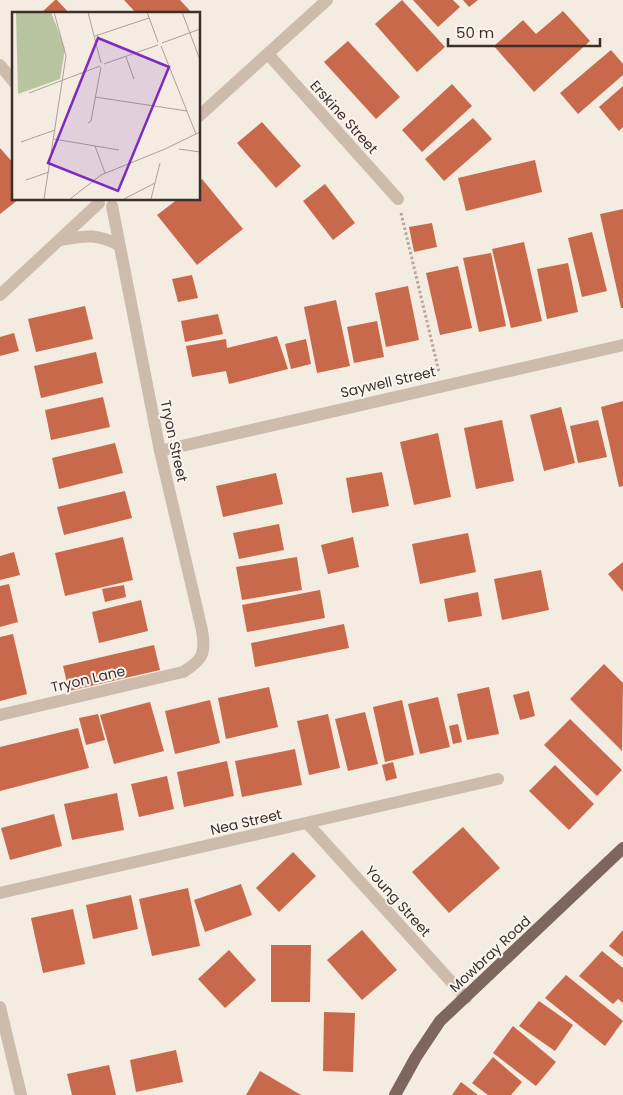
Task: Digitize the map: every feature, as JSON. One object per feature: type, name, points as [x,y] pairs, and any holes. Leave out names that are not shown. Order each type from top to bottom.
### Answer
[{"type":"main road","name":"Mowbray Road","points":[[395,1095],[416,1056],[440,1021],[623,848]]},
{"type":"street","points":[[200,115],[327,0]]},
{"type":"street","name":"Erskine Street","points":[[268,54],[398,199]]},
{"type":"street","points":[[0,66],[12,80]]},
{"type":"street","points":[[0,294],[60,240],[96,201],[105,206],[117,202]]},
{"type":"street","name":"Tryon Street","points":[[117,202],[119,245],[160,451],[204,644],[202,657],[194,666],[183,672]]},
{"type":"street","points":[[60,240],[94,236],[105,238],[119,245]]},
{"type":"street","name":"Saywell Street","points":[[160,451],[623,345]]},
{"type":"street","name":"Tryon Lane","points":[[0,715],[183,672]]},
{"type":"street","name":"Nea Street","points":[[0,893],[498,779]]},
{"type":"street","name":"Young Street","points":[[308,824],[466,998]]},
{"type":"street","points":[[0,1007],[21,1095]]},
{"type":"path","points":[[398,199],[442,385]]},
{"type":"building","points":[[57,0],[68,12],[42,12]]},
{"type":"building","points":[[124,0],[180,0],[191,12],[135,12]]},
{"type":"building","points":[[402,0],[445,47],[417,72],[375,24]]},
{"type":"building","points":[[413,0],[453,0],[460,7],[438,27]]},
{"type":"building","points":[[463,0],[478,0],[469,7]]},
{"type":"building","points":[[563,11],[590,41],[534,92],[494,46],[523,20],[536,34]]},
{"type":"building","points":[[348,41],[400,97],[376,119],[324,62]]},
{"type":"building","points":[[611,50],[623,64],[623,75],[578,114],[560,93]]},
{"type":"building","points":[[452,84],[472,106],[422,152],[402,130]]},
{"type":"building","points":[[623,86],[623,127],[619,131],[599,107]]},
{"type":"building","points":[[473,118],[492,139],[444,181],[425,159]]},
{"type":"building","points":[[262,122],[301,166],[276,188],[237,143]]},
{"type":"building","points":[[0,148],[12,162],[12,200],[18,200],[0,214]]},
{"type":"building","points":[[535,160],[542,192],[466,211],[458,178]]},
{"type":"building","points":[[202,179],[243,229],[197,265],[157,215],[177,200],[200,200],[200,181]]},
{"type":"building","points":[[325,184],[355,223],[333,240],[303,201]]},
{"type":"building","points":[[623,209],[623,308],[621,308],[600,214]]},
{"type":"building","points":[[432,223],[437,247],[414,252],[409,227]]},
{"type":"building","points":[[592,232],[607,291],[582,297],[568,238]]},
{"type":"building","points":[[524,242],[542,321],[511,328],[492,249]]},
{"type":"building","points":[[491,253],[506,326],[479,332],[463,258]]},
{"type":"building","points":[[568,263],[578,312],[547,319],[537,269]]},
{"type":"building","points":[[458,266],[472,328],[440,335],[426,273]]},
{"type":"building","points":[[192,275],[198,298],[178,302],[172,279]]},
{"type":"building","points":[[408,286],[419,340],[386,347],[375,293]]},
{"type":"building","points":[[336,300],[350,366],[317,373],[304,307]]},
{"type":"building","points":[[85,306],[93,339],[36,352],[28,319]]},
{"type":"building","points":[[218,314],[223,334],[185,342],[181,321]]},
{"type":"building","points":[[377,321],[384,357],[354,363],[347,327]]},
{"type":"building","points":[[14,333],[19,351],[0,356],[0,337]]},
{"type":"building","points":[[277,336],[288,369],[229,384],[226,371],[192,377],[186,346],[226,339],[227,348]]},
{"type":"building","points":[[306,339],[311,364],[291,369],[285,344]]},
{"type":"building","points":[[96,352],[103,383],[41,398],[34,366]]},
{"type":"building","points":[[103,397],[110,427],[51,440],[45,410]]},
{"type":"building","points":[[623,401],[623,486],[619,487],[601,407]]},
{"type":"building","points":[[561,407],[575,463],[544,471],[530,415]]},
{"type":"building","points":[[502,420],[514,481],[476,489],[464,428]]},
{"type":"building","points":[[598,420],[607,457],[578,463],[570,426]]},
{"type":"building","points":[[438,433],[451,497],[414,505],[400,442]]},
{"type":"building","points":[[115,443],[123,473],[59,489],[52,458]]},
{"type":"building","points":[[382,472],[389,506],[352,513],[346,478]]},
{"type":"building","points":[[276,473],[283,504],[223,517],[216,486]]},
{"type":"building","points":[[125,491],[132,518],[64,535],[57,507]]},
{"type":"building","points":[[279,524],[284,550],[239,559],[233,533]]},
{"type":"building","points":[[468,533],[476,572],[420,584],[412,544]]},
{"type":"building","points":[[123,537],[133,580],[65,596],[55,553]]},
{"type":"building","points":[[353,537],[359,567],[328,574],[321,545]]},
{"type":"building","points":[[14,552],[20,575],[0,580],[0,556]]},
{"type":"building","points":[[297,557],[302,590],[242,600],[236,567]]},
{"type":"building","points":[[623,562],[623,592],[608,574]]},
{"type":"building","points":[[541,570],[549,610],[502,620],[494,579]]},
{"type":"building","points":[[9,584],[18,622],[0,627],[0,586]]},
{"type":"building","points":[[124,585],[126,597],[105,602],[102,589]]},
{"type":"building","points":[[320,590],[325,618],[247,632],[242,605]]},
{"type":"building","points":[[478,592],[482,616],[448,622],[444,599]]},
{"type":"building","points":[[141,600],[148,631],[99,643],[92,612]]},
{"type":"building","points":[[344,624],[349,648],[255,667],[251,643]]},
{"type":"building","points":[[13,634],[27,694],[0,701],[0,637]]},
{"type":"building","points":[[154,645],[160,670],[69,691],[63,666]]},
{"type":"building","points":[[604,664],[623,683],[622,751],[570,699]]},
{"type":"building","points":[[269,687],[278,727],[226,739],[218,698]]},
{"type":"building","points":[[489,687],[499,734],[467,740],[457,694]]},
{"type":"building","points":[[529,691],[535,716],[520,720],[513,695]]},
{"type":"building","points":[[438,697],[450,747],[420,754],[408,704]]},
{"type":"building","points":[[210,700],[220,743],[175,754],[165,711]]},
{"type":"building","points":[[402,700],[414,755],[385,762],[373,707]]},
{"type":"building","points":[[150,702],[164,751],[114,764],[100,715]]},
{"type":"building","points":[[365,712],[378,764],[348,771],[335,719]]},
{"type":"building","points":[[98,714],[105,740],[86,745],[79,718]]},
{"type":"building","points":[[328,714],[340,768],[309,775],[297,721]]},
{"type":"building","points":[[570,719],[622,770],[597,796],[544,745]]},
{"type":"building","points":[[458,724],[462,742],[453,744],[449,726]]},
{"type":"building","points":[[78,728],[89,768],[0,791],[0,747]]},
{"type":"building","points":[[295,749],[302,785],[242,797],[235,761]]},
{"type":"building","points":[[227,761],[234,796],[184,807],[177,772]]},
{"type":"building","points":[[393,762],[397,778],[386,781],[382,765]]},
{"type":"building","points":[[555,765],[594,804],[569,830],[529,791]]},
{"type":"building","points":[[167,776],[174,809],[139,817],[131,784]]},
{"type":"building","points":[[117,793],[124,830],[72,840],[64,804]]},
{"type":"building","points":[[54,814],[62,846],[10,860],[1,828]]},
{"type":"building","points":[[463,827],[500,868],[449,913],[412,872]]},
{"type":"building","points":[[293,852],[316,876],[279,912],[256,888]]},
{"type":"building","points":[[241,884],[252,915],[205,932],[194,900]]},
{"type":"building","points":[[188,888],[200,946],[152,956],[139,899]]},
{"type":"building","points":[[131,895],[138,929],[93,939],[86,905]]},
{"type":"building","points":[[73,909],[85,964],[43,973],[31,918]]},
{"type":"building","points":[[362,930],[397,970],[362,1000],[327,960]]},
{"type":"building","points":[[623,930],[623,957],[609,946]]},
{"type":"building","points":[[271,945],[311,945],[310,1002],[271,1002]]},
{"type":"building","points":[[229,950],[256,980],[225,1008],[198,979]]},
{"type":"building","points":[[602,951],[623,968],[623,1003],[618,999],[613,1004],[579,976]]},
{"type":"building","points":[[566,975],[623,1021],[605,1046],[545,998]]},
{"type":"building","points":[[539,1001],[573,1025],[555,1051],[519,1026]]},
{"type":"building","points":[[324,1012],[355,1013],[353,1072],[323,1071]]},
{"type":"building","points":[[513,1026],[556,1062],[536,1086],[493,1053]]},
{"type":"building","points":[[176,1050],[183,1082],[136,1092],[130,1060]]},
{"type":"building","points":[[493,1057],[522,1082],[511,1095],[488,1095],[472,1083]]},
{"type":"building","points":[[109,1065],[116,1095],[72,1095],[67,1074]]},
{"type":"building","points":[[260,1071],[301,1095],[246,1095]]},
{"type":"building","points":[[461,1082],[478,1095],[452,1095]]}]
